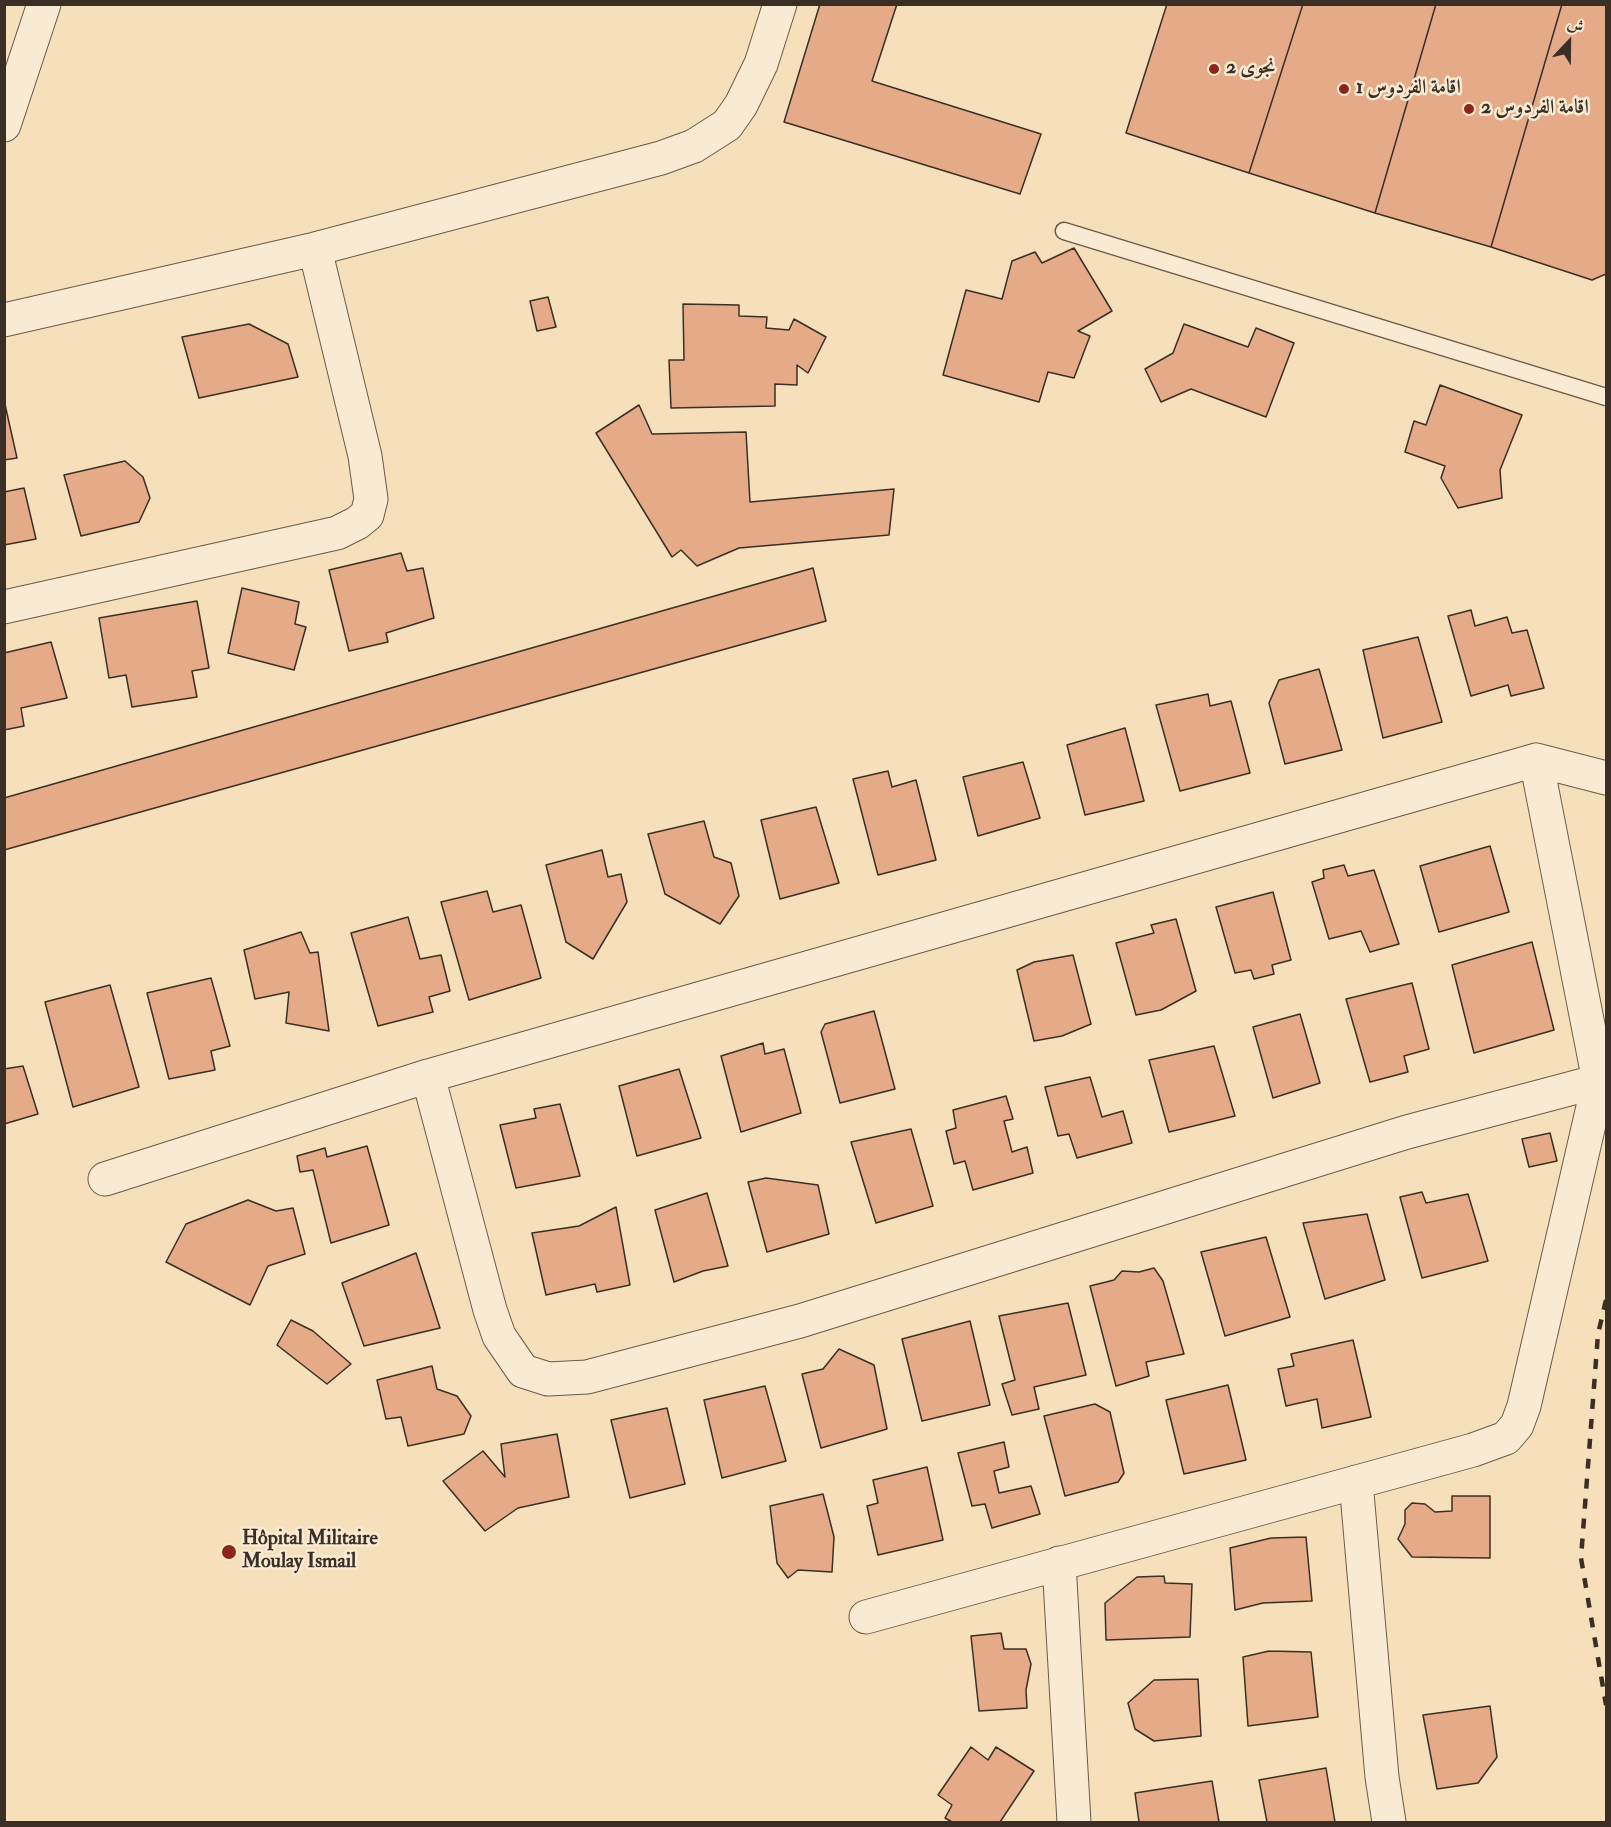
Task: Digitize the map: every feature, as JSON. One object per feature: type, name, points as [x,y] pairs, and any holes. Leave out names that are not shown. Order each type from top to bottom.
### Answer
[{"type":"street","points":[[4,125],[44,4]]},
{"type":"street","points":[[4,320],[315,249],[661,158],[694,146],[727,125],[741,105],[761,64],[780,4]]},
{"type":"street","points":[[4,607],[337,533],[357,524],[368,515],[371,499],[365,456],[315,249]]},
{"type":"street","points":[[105,1179],[428,1076],[1536,760],[1606,778]]},
{"type":"street","points":[[866,1617],[1496,1442],[1506,1438],[1517,1425],[1533,1371],[1603,1073],[1536,760]]},
{"type":"street","points":[[428,1076],[490,1310],[499,1336],[523,1371],[536,1377],[565,1380],[587,1377],[800,1321],[1603,1073]]},
{"type":"street","points":[[1356,1482],[1382,1777],[1389,1822]]},
{"type":"street","points":[[1059,1563],[1074,1822]]},
{"type":"lane","points":[[1064,231],[1606,397]]},
{"type":"building","points":[[820,4],[897,4],[872,81],[1041,134],[1020,194],[784,122]]},
{"type":"building","name":"نجوى 2","points":[[1167,4],[1303,4],[1249,173],[1126,133]]},
{"type":"building","name":"اقامة الفردوس 1","points":[[1303,4],[1436,4],[1375,213],[1249,173]]},
{"type":"building","name":"اقامة الفردوس 2","points":[[1436,4],[1562,4],[1491,247],[1375,213]]},
{"type":"building","points":[[1562,4],[1606,5],[1606,274],[1592,280],[1491,247]]},
{"type":"building","points":[[1074,248],[1112,311],[1078,331],[1090,336],[1074,378],[1048,372],[1039,402],[943,375],[966,290],[1002,299],[1012,261],[1035,252],[1042,263]]},
{"type":"building","points":[[548,297],[556,327],[537,331],[530,301]]},
{"type":"building","points":[[683,304],[739,305],[739,316],[767,317],[766,328],[789,330],[794,319],[826,337],[808,373],[797,365],[797,385],[775,384],[775,406],[671,408],[669,360],[684,360]]},
{"type":"building","points":[[249,324],[288,344],[298,377],[199,398],[182,337]]},
{"type":"building","points":[[1184,324],[1248,347],[1256,328],[1294,343],[1266,417],[1191,389],[1161,402],[1145,369],[1173,353]]},
{"type":"building","points":[[1440,385],[1522,415],[1500,470],[1502,498],[1458,508],[1441,478],[1445,466],[1405,452],[1414,421],[1426,425]]},
{"type":"building","points":[[4,400],[17,458],[4,460]]},
{"type":"building","points":[[639,405],[652,434],[746,432],[750,502],[894,489],[889,535],[739,548],[697,566],[681,550],[672,557],[596,433]]},
{"type":"building","points":[[125,461],[143,477],[150,498],[139,522],[81,536],[64,475]]},
{"type":"building","points":[[24,488],[36,539],[4,545],[4,492]]},
{"type":"building","points":[[401,553],[407,571],[423,568],[434,618],[386,633],[388,642],[349,651],[329,570]]},
{"type":"building","points":[[813,568],[826,621],[4,850],[4,798]]},
{"type":"building","points":[[242,588],[299,602],[295,624],[306,627],[294,670],[228,653]]},
{"type":"building","points":[[197,601],[209,668],[192,671],[197,697],[132,707],[126,675],[109,678],[99,618]]},
{"type":"building","points":[[1471,610],[1475,626],[1507,617],[1512,633],[1527,630],[1544,688],[1511,696],[1508,685],[1471,696],[1448,616]]},
{"type":"building","points":[[1418,637],[1442,722],[1383,738],[1363,650]]},
{"type":"building","points":[[51,642],[67,698],[21,708],[24,726],[4,730],[4,653]]},
{"type":"building","points":[[1319,669],[1342,750],[1285,764],[1269,703],[1279,680]]},
{"type":"building","points":[[1208,694],[1210,706],[1231,701],[1250,773],[1180,791],[1156,705]]},
{"type":"building","points":[[1125,728],[1144,801],[1085,815],[1067,745]]},
{"type":"building","points":[[1023,762],[1040,818],[978,836],[963,777]]},
{"type":"building","points":[[888,771],[892,787],[916,780],[936,860],[878,875],[853,779]]},
{"type":"building","points":[[816,807],[839,883],[780,899],[761,820]]},
{"type":"building","points":[[704,821],[714,857],[731,863],[739,896],[720,924],[665,894],[648,834]]},
{"type":"building","points":[[1490,846],[1509,912],[1439,932],[1420,866]]},
{"type":"building","points":[[602,850],[608,877],[621,874],[627,902],[593,959],[566,942],[546,865]]},
{"type":"building","points":[[1344,865],[1348,876],[1374,870],[1399,944],[1370,952],[1361,931],[1329,939],[1312,882],[1324,878],[1323,870]]},
{"type":"building","points":[[487,891],[493,912],[521,905],[541,978],[469,1000],[441,902]]},
{"type":"building","points":[[1273,892],[1291,960],[1272,965],[1274,974],[1254,979],[1251,970],[1235,973],[1216,907]]},
{"type":"building","points":[[408,917],[420,959],[441,955],[450,991],[429,997],[433,1012],[378,1026],[351,933]]},
{"type":"building","points":[[1176,919],[1196,991],[1161,1010],[1136,1015],[1116,943],[1154,933],[1151,925]]},
{"type":"building","points":[[301,932],[310,953],[318,952],[329,1031],[286,1023],[289,992],[255,999],[244,950]]},
{"type":"building","points":[[1532,942],[1554,1030],[1474,1053],[1452,965]]},
{"type":"building","points":[[1073,955],[1091,1024],[1062,1036],[1034,1041],[1017,970],[1034,962]]},
{"type":"building","points":[[211,978],[230,1046],[211,1051],[215,1070],[169,1079],[147,993]]},
{"type":"building","points":[[1412,983],[1429,1049],[1404,1056],[1408,1072],[1370,1082],[1346,999]]},
{"type":"building","points":[[110,985],[139,1087],[73,1107],[45,1002]]},
{"type":"building","points":[[874,1011],[895,1089],[840,1103],[821,1032],[825,1024]]},
{"type":"building","points":[[1300,1014],[1320,1083],[1273,1098],[1253,1027]]},
{"type":"building","points":[[763,1043],[765,1054],[784,1049],[801,1113],[741,1132],[721,1056]]},
{"type":"building","points":[[1214,1046],[1235,1116],[1169,1132],[1149,1060]]},
{"type":"building","points":[[23,1066],[38,1114],[4,1124],[4,1069]]},
{"type":"building","points":[[679,1069],[701,1138],[637,1156],[619,1086]]},
{"type":"building","points":[[1090,1077],[1102,1117],[1123,1111],[1132,1143],[1077,1158],[1069,1134],[1058,1136],[1045,1087]]},
{"type":"building","points":[[1006,1096],[1013,1119],[1004,1121],[1012,1152],[1027,1147],[1033,1173],[973,1190],[965,1161],[954,1164],[946,1131],[956,1128],[953,1110]]},
{"type":"building","points":[[560,1104],[580,1176],[516,1188],[500,1125],[536,1118],[534,1109]]},
{"type":"building","points":[[911,1129],[933,1206],[876,1223],[851,1142]]},
{"type":"building","points":[[1550,1133],[1557,1161],[1529,1167],[1522,1139]]},
{"type":"building","points":[[367,1146],[389,1225],[331,1243],[313,1170],[300,1172],[297,1156],[325,1148],[327,1157]]},
{"type":"building","points":[[766,1178],[818,1185],[829,1234],[767,1252],[748,1182]]},
{"type":"building","points":[[1422,1192],[1426,1203],[1468,1194],[1488,1261],[1422,1278],[1400,1197]]},
{"type":"building","points":[[707,1193],[728,1266],[703,1271],[674,1282],[655,1210]]},
{"type":"building","points":[[248,1200],[276,1211],[293,1208],[305,1254],[268,1266],[250,1305],[166,1262],[186,1224]]},
{"type":"building","points":[[616,1207],[630,1285],[597,1292],[595,1284],[546,1295],[532,1233],[579,1226]]},
{"type":"building","points":[[1367,1214],[1385,1280],[1325,1299],[1303,1223]]},
{"type":"building","points":[[1266,1237],[1290,1317],[1225,1336],[1201,1252]]},
{"type":"building","points":[[416,1253],[440,1328],[364,1346],[342,1283]]},
{"type":"building","points":[[1154,1268],[1163,1281],[1184,1354],[1146,1362],[1149,1376],[1116,1386],[1090,1286],[1114,1280],[1122,1271],[1139,1272]]},
{"type":"building","points":[[1068,1303],[1086,1375],[1034,1387],[1039,1409],[1012,1415],[1002,1384],[1015,1380],[999,1316]]},
{"type":"building","points":[[291,1320],[313,1331],[351,1364],[327,1384],[277,1345]]},
{"type":"building","points":[[970,1321],[990,1405],[922,1421],[902,1339]]},
{"type":"building","points":[[1353,1340],[1371,1417],[1322,1428],[1317,1399],[1286,1406],[1278,1369],[1294,1366],[1291,1354]]},
{"type":"building","points":[[839,1349],[874,1365],[887,1429],[821,1448],[802,1374],[823,1369]]},
{"type":"building","points":[[432,1366],[437,1389],[457,1396],[471,1416],[464,1434],[408,1446],[401,1417],[386,1419],[377,1380]]},
{"type":"building","points":[[1228,1385],[1246,1460],[1184,1474],[1166,1400]]},
{"type":"building","points":[[765,1386],[786,1461],[722,1478],[704,1400]]},
{"type":"building","points":[[1095,1404],[1110,1412],[1124,1473],[1118,1482],[1065,1496],[1044,1416]]},
{"type":"building","points":[[667,1408],[685,1484],[630,1498],[611,1420]]},
{"type":"building","points":[[557,1434],[569,1497],[518,1508],[485,1531],[443,1481],[483,1451],[505,1477],[501,1444]]},
{"type":"building","points":[[1004,1442],[1009,1467],[994,1471],[999,1493],[1031,1486],[1040,1514],[992,1528],[985,1504],[972,1506],[958,1453]]},
{"type":"building","points":[[927,1467],[943,1540],[878,1555],[867,1506],[878,1503],[873,1480]]},
{"type":"building","points":[[823,1494],[834,1537],[832,1572],[798,1570],[788,1578],[777,1563],[770,1506]]},
{"type":"building","points":[[1452,1496],[1490,1496],[1490,1558],[1412,1557],[1398,1539],[1405,1524],[1405,1510],[1412,1503],[1425,1504],[1435,1512],[1452,1511]]},
{"type":"building","points":[[1306,1537],[1312,1601],[1263,1603],[1235,1610],[1230,1548],[1271,1538]]},
{"type":"building","points":[[1164,1576],[1165,1583],[1192,1584],[1190,1637],[1106,1640],[1105,1603],[1137,1577]]},
{"type":"building","points":[[1001,1633],[1004,1649],[1026,1649],[1031,1664],[1026,1690],[1027,1708],[979,1711],[971,1636]]},
{"type":"building","points":[[1269,1651],[1311,1652],[1318,1717],[1248,1726],[1243,1657]]},
{"type":"building","points":[[1198,1679],[1201,1736],[1154,1741],[1135,1729],[1128,1703],[1154,1680]]},
{"type":"building","points":[[1490,1706],[1497,1757],[1478,1783],[1437,1789],[1423,1715]]},
{"type":"building","points":[[971,1747],[988,1760],[996,1747],[1034,1771],[1000,1822],[952,1822],[945,1818],[952,1805],[938,1795]]},
{"type":"building","points":[[1326,1768],[1335,1822],[1267,1822],[1259,1780]]},
{"type":"building","points":[[1212,1781],[1219,1822],[1139,1822],[1135,1793]]},
{"type":"railway","points":[[1606,1300],[1598,1334],[1581,1558],[1606,1705]]},
{"type":"place","name":"نجوى 2","points":[[1214,69]]},
{"type":"place","name":"اقامة الفردوس 1","points":[[1344,89]]},
{"type":"place","name":"اقامة الفردوس 2","points":[[1469,109]]},
{"type":"place","name":"Hôpital Militaire Moulay Ismail","points":[[229,1552]]}]
